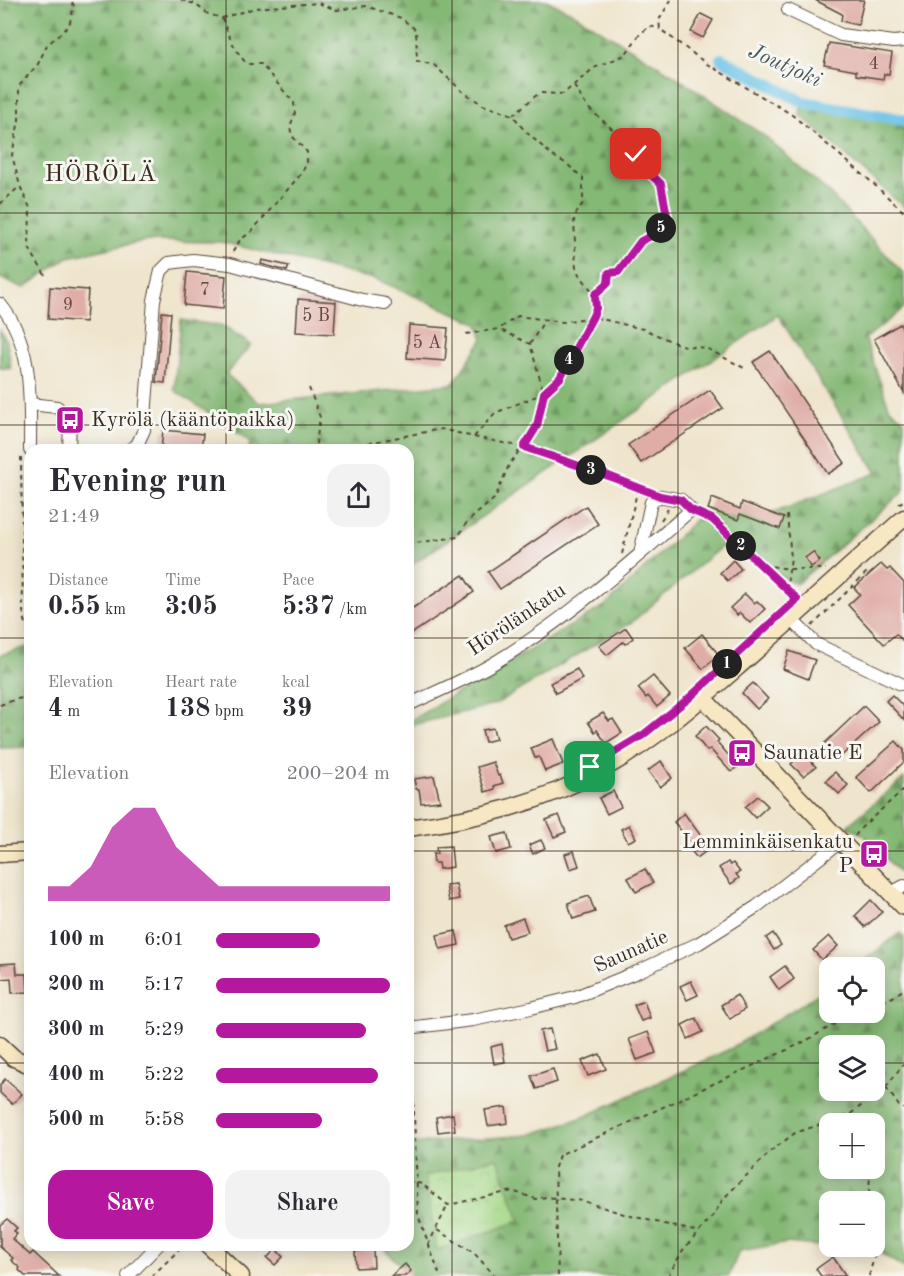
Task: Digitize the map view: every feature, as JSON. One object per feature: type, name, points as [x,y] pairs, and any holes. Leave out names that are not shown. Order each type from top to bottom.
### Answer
[{"type":"street","points":[[788,10],[841,35],[894,42],[904,41]]},
{"type":"street","points":[[137,444],[144,430],[154,300],[161,271],[169,263],[193,260],[230,264],[362,300],[385,304]]},
{"type":"street","points":[[0,304],[10,317],[24,351],[28,372],[30,404],[27,444]]},
{"type":"street","points":[[30,404],[57,407],[70,420],[69,444]]},
{"type":"street","points":[[640,554],[651,502],[660,496],[674,498],[681,500],[691,510]]},
{"type":"street","name":"Hörölänkatu","points":[[414,702],[496,662],[528,641],[640,554],[691,510]]},
{"type":"street","points":[[414,827],[502,810],[533,800],[572,784],[630,753],[703,698],[791,619],[900,512]]},
{"type":"street","points":[[791,619],[816,644],[901,684]]},
{"type":"street","points":[[703,698],[847,838],[897,890],[904,907]]},
{"type":"street","name":"Saunatie","points":[[414,1027],[473,1020],[531,1008],[575,997],[637,972],[699,943],[756,907],[847,838]]},
{"type":"street","points":[[0,854],[24,852]]},
{"type":"street","points":[[0,1045],[14,1058],[24,1062]]},
{"type":"street","points":[[129,1276],[152,1251]]},
{"type":"street","points":[[214,1251],[241,1276]]},
{"type":"path","points":[[45,275],[29,248],[30,208],[20,186],[12,155],[19,120],[19,86],[38,64],[47,45],[69,26],[74,6],[71,0]]},
{"type":"path","points":[[181,0],[195,4],[208,14],[222,18],[255,8],[318,3],[337,9],[366,6],[400,18],[416,30],[417,61],[434,65],[462,92],[483,105],[513,115],[531,136],[583,178],[583,203],[574,217],[576,270],[595,295],[596,308],[593,316],[560,378],[544,393],[495,413],[474,437]]},
{"type":"path","points":[[660,29],[659,20],[671,0]]},
{"type":"path","points":[[222,18],[241,58],[247,64],[261,64],[294,103],[295,113],[290,127],[292,136],[308,152],[307,163],[301,174],[251,232],[240,240],[232,254],[230,264]]},
{"type":"path","points":[[513,115],[539,93],[563,94],[594,68],[625,55],[640,34],[650,26],[660,29],[707,64],[791,114],[904,212]]},
{"type":"path","points":[[574,86],[587,107],[636,154],[644,168],[661,184],[668,221],[655,234],[641,241],[618,272],[609,273],[608,283],[595,295]]},
{"type":"path","points":[[0,204],[20,186]]},
{"type":"path","points":[[466,334],[499,329],[518,316],[563,322],[593,316],[643,329],[680,345],[706,348],[744,368]]},
{"type":"path","points":[[414,543],[458,537],[467,522],[495,498],[509,465],[537,426],[544,393],[530,344],[545,320]]},
{"type":"path","points":[[499,329],[530,344]]},
{"type":"path","points":[[309,388],[320,417],[316,444]]},
{"type":"path","points":[[367,444],[441,429],[524,447],[660,496]]},
{"type":"path","points":[[638,488],[621,560],[644,540]]},
{"type":"path","points":[[658,525],[674,498]]},
{"type":"path","points":[[900,512],[904,500]]},
{"type":"path","points":[[691,510],[712,519],[786,591],[797,599],[801,595]]},
{"type":"path","points":[[786,591],[791,558],[787,515]]},
{"type":"path","points":[[24,557],[24,614]]},
{"type":"path","points":[[761,565],[790,569],[828,569],[821,576]]},
{"type":"path","points":[[0,705],[24,698]]},
{"type":"path","points":[[847,838],[904,789]]},
{"type":"path","points":[[885,1000],[904,989]]},
{"type":"path","points":[[558,1276],[555,1167],[559,1155],[763,1062],[837,1023]]},
{"type":"path","points":[[852,1113],[886,1087],[904,1063]]},
{"type":"path","points":[[886,1087],[899,1107],[904,1109]]},
{"type":"path","points":[[668,1276],[683,1250],[713,1216],[723,1199],[771,1151],[795,1133],[819,1125]]},
{"type":"path","points":[[414,1139],[417,1215],[440,1276]]},
{"type":"path","points":[[416,1183],[422,1184],[447,1205]]},
{"type":"path","points":[[447,1205],[512,1191],[536,1199],[546,1197],[583,1201],[627,1215],[698,1232]]},
{"type":"path","points":[[429,1245],[447,1205]]},
{"type":"path","points":[[437,1230],[474,1253],[495,1276]]},
{"type":"path","points":[[152,1276],[178,1251]]},
{"type":"path","points":[[869,1276],[874,1257]]},
{"type":"green space","points":[[0,0],[546,0],[571,12],[672,74],[763,135],[828,192],[904,274],[904,308],[865,339],[889,407],[904,420],[904,491],[796,584],[721,547],[632,622],[496,704],[414,724],[414,718],[606,605],[706,510],[771,514],[877,473],[778,315],[414,563],[414,444],[250,444],[250,441],[174,390],[181,320],[223,326],[251,345],[226,374],[259,403],[453,384],[483,339],[477,323],[378,280],[222,242],[145,241],[68,257],[24,288],[0,278]]},
{"type":"green space","points":[[801,107],[904,123],[904,207],[800,115]]},
{"type":"green space","points":[[0,330],[7,342],[11,369],[0,368]]},
{"type":"green space","points":[[24,648],[24,747],[0,748],[0,655]]},
{"type":"green space","points":[[904,778],[904,870],[899,872],[864,835],[847,826]]},
{"type":"green space","points":[[900,933],[904,937],[904,1268],[885,1256],[885,1191],[819,1191],[819,1246],[788,1243],[739,1251],[729,1276],[412,1276],[386,1251],[414,1251],[414,1144],[529,1135],[584,1117],[732,1048],[819,993],[819,1023],[885,1023],[885,957],[868,957]]},
{"type":"green space","points":[[497,1158],[520,1221],[437,1250],[425,1176]]},
{"type":"building","points":[[815,0],[864,0],[858,25],[841,21],[842,14]]},
{"type":"building","points":[[701,14],[713,20],[703,38],[691,32]]},
{"type":"building","points":[[829,43],[892,53],[889,74],[884,74],[883,79],[856,75],[856,71],[824,65]]},
{"type":"building","points":[[262,260],[289,266],[287,271],[261,264]]},
{"type":"building","points":[[187,272],[226,276],[223,309],[184,305]]},
{"type":"building","points":[[50,287],[88,290],[86,322],[48,319]]},
{"type":"building","points":[[298,299],[336,302],[334,334],[296,332]]},
{"type":"building","points":[[162,312],[171,313],[165,383],[156,382]]},
{"type":"building","points":[[900,324],[904,332],[904,393],[874,339]]},
{"type":"building","points":[[409,325],[448,328],[445,361],[407,358]]},
{"type":"building","points":[[770,351],[845,463],[828,474],[753,362]]},
{"type":"building","points":[[710,390],[723,408],[641,463],[628,445]]},
{"type":"building","points":[[163,430],[203,434],[202,444],[162,444]]},
{"type":"building","points":[[712,498],[740,509],[742,502],[784,518],[780,529],[740,514],[738,520],[708,509]]},
{"type":"building","points":[[586,506],[598,524],[500,589],[488,572]]},
{"type":"building","points":[[813,552],[820,561],[811,567],[805,558]]},
{"type":"building","points":[[733,560],[741,569],[728,581],[720,573]]},
{"type":"building","points":[[881,564],[887,570],[890,568],[904,583],[904,642],[896,634],[884,644],[848,605],[860,594],[854,588]]},
{"type":"building","points":[[463,575],[474,592],[414,632],[414,607]]},
{"type":"building","points":[[745,594],[765,609],[750,623],[740,613],[737,615],[730,608]]},
{"type":"building","points":[[626,628],[633,638],[625,644],[623,642],[607,655],[599,646]]},
{"type":"building","points":[[702,634],[719,655],[703,669],[685,648]]},
{"type":"building","points":[[789,651],[815,660],[808,679],[783,669]]},
{"type":"building","points":[[577,669],[582,679],[556,693],[550,683]]},
{"type":"building","points":[[653,676],[670,696],[657,707],[638,688]]},
{"type":"building","points":[[753,683],[768,699],[757,709],[742,693]]},
{"type":"building","points":[[892,695],[904,707],[904,720],[886,701]]},
{"type":"building","points":[[864,706],[879,722],[839,758],[825,743]]},
{"type":"building","points":[[603,713],[609,721],[613,719],[622,733],[606,743],[588,722]]},
{"type":"building","points":[[706,726],[738,766],[731,772],[710,749],[707,751],[695,736]]},
{"type":"building","points":[[493,728],[496,739],[485,742],[482,730]]},
{"type":"building","points":[[553,739],[563,764],[545,771],[539,757],[535,758],[531,748]]},
{"type":"building","points":[[896,741],[904,750],[904,762],[871,793],[856,777]]},
{"type":"building","points":[[803,753],[816,767],[803,776],[791,764]]},
{"type":"building","points":[[661,761],[672,778],[660,787],[648,771]]},
{"type":"building","points":[[493,762],[503,783],[485,792],[477,767]]},
{"type":"building","points":[[835,772],[848,785],[839,794],[826,781]]},
{"type":"building","points":[[434,776],[440,801],[421,803],[419,789],[416,789],[414,779]]},
{"type":"building","points":[[613,791],[621,807],[607,814],[599,798]]},
{"type":"building","points":[[758,796],[768,806],[755,818],[745,807]]},
{"type":"building","points":[[684,813],[710,848],[697,858],[688,847],[692,844],[674,822]]},
{"type":"building","points":[[559,815],[566,832],[554,837],[546,820]]},
{"type":"building","points":[[629,825],[636,838],[628,842],[621,829]]},
{"type":"building","points":[[507,833],[511,849],[496,853],[491,837]]},
{"type":"building","points":[[541,840],[545,848],[533,854],[529,845]]},
{"type":"building","points":[[451,846],[453,867],[439,869],[438,863],[434,863],[433,854],[437,854],[436,847]]},
{"type":"building","points":[[574,851],[579,866],[570,869],[565,854]]},
{"type":"building","points":[[728,862],[730,865],[733,863],[740,872],[736,874],[739,878],[731,884],[719,868]]},
{"type":"building","points":[[645,869],[653,883],[636,892],[628,878]]},
{"type":"building","points":[[456,884],[459,899],[449,901],[446,885]]},
{"type":"building","points":[[589,896],[595,912],[573,919],[568,903]]},
{"type":"building","points":[[871,900],[882,912],[865,927],[855,916]]},
{"type":"building","points":[[523,918],[528,932],[508,938],[504,925]]},
{"type":"building","points":[[456,931],[459,945],[440,949],[437,935]]},
{"type":"building","points":[[773,933],[781,945],[774,950],[766,938]]},
{"type":"building","points":[[829,936],[838,946],[825,957],[819,957],[813,950]]},
{"type":"building","points":[[16,963],[17,974],[24,974],[24,992],[12,993],[11,978],[0,979],[0,964]]},
{"type":"building","points":[[785,966],[794,979],[779,990],[770,977]]},
{"type":"building","points":[[691,981],[698,995],[687,1000],[680,986]]},
{"type":"building","points":[[737,995],[745,1009],[730,1019],[721,1005]]},
{"type":"building","points":[[644,1001],[650,1018],[641,1021],[634,1005]]},
{"type":"building","points":[[696,1018],[703,1032],[688,1039],[682,1025]]},
{"type":"building","points":[[550,1029],[555,1049],[545,1051],[540,1031]]},
{"type":"building","points":[[648,1032],[656,1053],[637,1060],[629,1039]]},
{"type":"building","points":[[502,1044],[505,1062],[494,1064],[491,1047]]},
{"type":"building","points":[[600,1054],[606,1069],[588,1076],[582,1061]]},
{"type":"building","points":[[553,1069],[557,1082],[536,1089],[531,1076]]},
{"type":"building","points":[[5,1079],[22,1094],[12,1104],[0,1093],[0,1085]]},
{"type":"building","points":[[506,1107],[508,1123],[488,1126],[485,1110]]},
{"type":"building","points":[[453,1114],[455,1130],[438,1132],[436,1117]]},
{"type":"building","points":[[7,1219],[17,1228],[14,1231],[17,1233],[12,1239],[30,1255],[33,1252],[59,1276],[25,1276],[11,1260],[13,1258],[0,1247],[0,1225]]},
{"type":"building","points":[[274,1251],[278,1251],[283,1257],[275,1265],[267,1258]]},
{"type":"building","points":[[355,1251],[373,1251],[374,1267],[356,1268]]},
{"type":"building","points":[[833,1257],[846,1276],[821,1276],[816,1269]]},
{"type":"building","points":[[405,1264],[411,1271],[405,1276],[391,1276]]},
{"type":"waterway","name":"Joutjoki","points":[[721,59],[803,102],[904,120]]},
{"type":"place","name":"Kyrölä (kääntöpaikka)","points":[[70,420]]},
{"type":"place","name":"Saunatie E","points":[[742,753]]},
{"type":"place","name":"Lemminkäisenkatu P","points":[[874,854]]},
{"type":"district","name":"HÖRÖLÄ","points":[[101,175]]},
{"type":"route","points":[[590,767],[643,735],[688,699],[797,599],[712,519],[691,510],[681,500],[660,496],[524,447],[537,426],[544,393],[560,378],[593,316],[596,308],[595,295],[608,283],[609,273],[618,272],[641,241],[655,234],[668,221],[661,184],[644,168],[636,154]]}]
